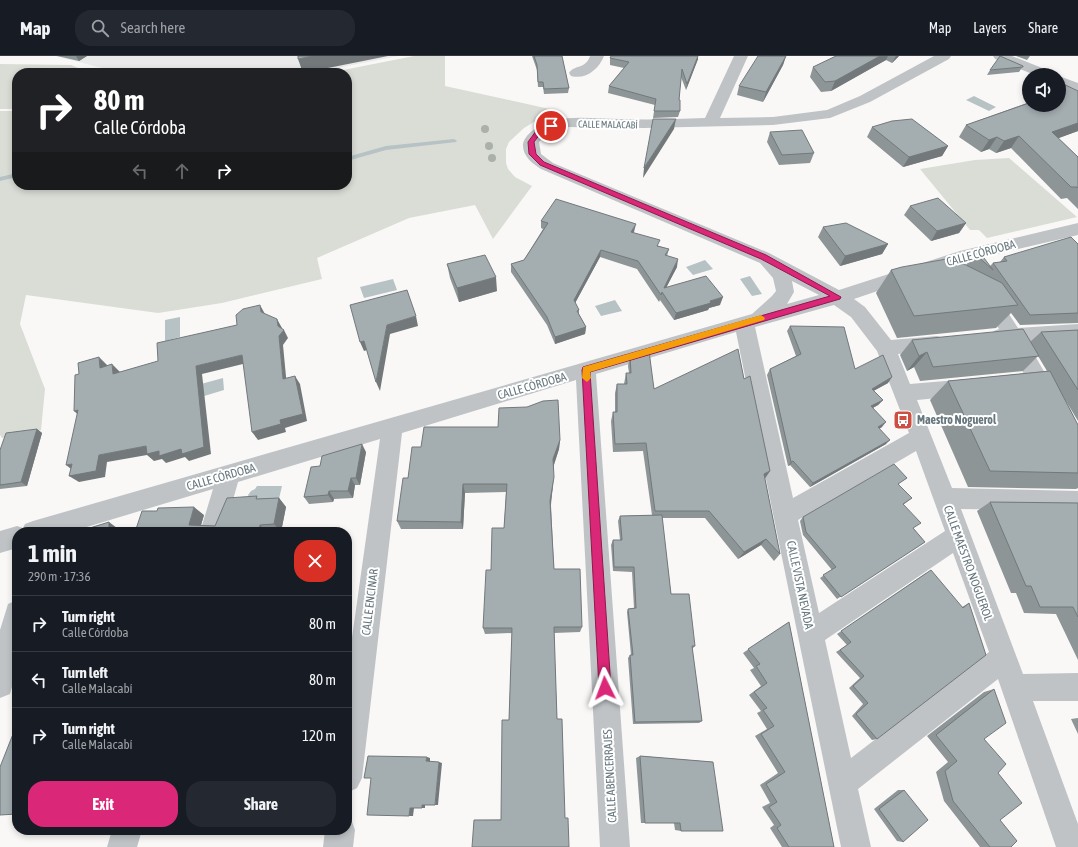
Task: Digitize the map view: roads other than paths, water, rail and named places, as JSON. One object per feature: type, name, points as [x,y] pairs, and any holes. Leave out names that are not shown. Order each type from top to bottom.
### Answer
[{"type":"street","points":[[576,73],[589,69],[595,63],[597,56]]},
{"type":"street","points":[[711,122],[741,56]]},
{"type":"street","name":"CALLE MALACABÍ","points":[[837,297],[763,257],[547,166],[537,160],[533,154],[531,142],[538,133],[544,129],[559,124],[773,121],[830,114],[865,99],[944,56]]},
{"type":"street","points":[[1000,56],[1030,68]]},
{"type":"street","points":[[1066,83],[1078,88]]},
{"type":"street","name":"CALLE CÓRDOBA","points":[[51,527],[837,297],[969,270],[1058,233],[1078,229]]},
{"type":"street","points":[[1058,233],[1073,248]]},
{"type":"street","name":"CALLE MALACABÍ","points":[[750,322],[779,301],[785,292],[782,276],[763,257]]},
{"type":"street","points":[[969,270],[1013,335],[1040,379],[1078,451]]},
{"type":"street","name":"CALLE MAESTRO NOGUEROL","points":[[837,297],[858,312],[886,348],[945,498],[1015,688],[1071,847]]},
{"type":"street","name":"CALLE VISTA NEVADA","points":[[750,322],[785,515],[856,847]]},
{"type":"street","points":[[981,338],[1078,331]]},
{"type":"street","points":[[886,348],[957,341]]},
{"type":"street","name":"CALLE ABENCERRAJES","points":[[586,370],[614,847]]},
{"type":"street","points":[[1016,382],[1040,379]]},
{"type":"street","points":[[904,393],[984,385]]},
{"type":"street","name":"CALLE ENCINAR","points":[[352,739],[392,427]]},
{"type":"street","points":[[785,515],[921,437]]},
{"type":"street","points":[[213,527],[229,475]]},
{"type":"street","points":[[945,498],[1078,501]]},
{"type":"street","points":[[810,634],[959,536]]},
{"type":"street","name":"CALLE CÓRDOBA","points":[[0,542],[12,539]]},
{"type":"street","points":[[0,684],[12,634]]},
{"type":"street","points":[[843,783],[1003,658]]},
{"type":"street","points":[[1015,688],[1078,688]]},
{"type":"street","points":[[122,847],[126,835]]},
{"type":"street","points":[[338,847],[339,835]]},
{"type":"waterway","points":[[352,157],[386,148],[413,144],[454,141]]},
{"type":"waterway","points":[[0,179],[12,176]]},
{"type":"place","name":"Maestro Noguerol","points":[[903,420]]}]
